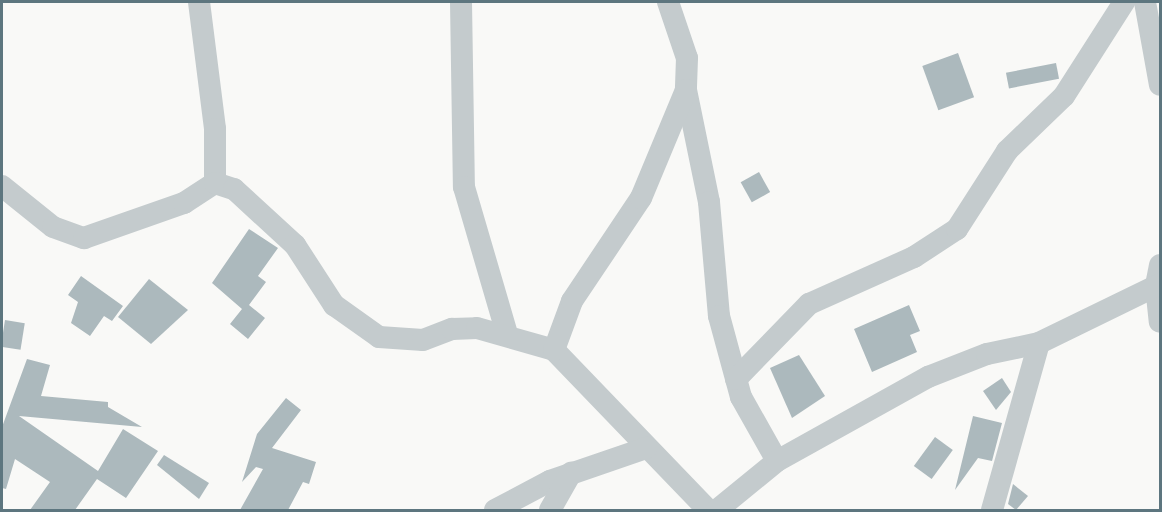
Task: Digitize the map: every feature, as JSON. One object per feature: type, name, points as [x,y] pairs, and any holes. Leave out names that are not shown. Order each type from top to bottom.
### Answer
[{"type":"street","points":[[199,2],[215,129],[216,183]]},
{"type":"street","points":[[461,2],[464,187],[507,334]]},
{"type":"street","points":[[668,2],[687,58],[686,90],[709,202],[719,316],[736,379],[755,428],[777,461]]},
{"type":"street","points":[[736,379],[809,304],[914,258],[957,230],[1007,151],[1065,96],[1124,2]]},
{"type":"street","points":[[1145,2],[1161,85]]},
{"type":"street","points":[[554,350],[572,301],[641,198],[686,90]]},
{"type":"street","points":[[2,186],[53,227],[84,238],[184,203],[216,183]]},
{"type":"street","points":[[216,183],[260,209],[295,245],[334,305],[378,337],[423,340],[469,328],[507,334],[554,350],[708,510]]},
{"type":"street","points":[[717,510],[777,461],[928,377],[987,354],[1039,343],[1159,278],[1161,322]]},
{"type":"street","points":[[992,510],[1039,343]]},
{"type":"street","points":[[495,510],[571,473],[646,448]]},
{"type":"street","points":[[550,510],[571,473]]},
{"type":"building","points":[[958,53],[974,97],[938,110],[922,66]]},
{"type":"building","points":[[1056,63],[1059,79],[1009,88],[1006,73]]},
{"type":"building","points":[[759,172],[770,192],[752,202],[741,182]]},
{"type":"building","points":[[249,229],[278,248],[258,276],[266,282],[249,305],[265,318],[248,339],[230,324],[242,309],[212,283]]},
{"type":"building","points":[[81,276],[123,306],[112,321],[104,316],[90,336],[71,323],[78,302],[68,295]]},
{"type":"building","points":[[149,279],[188,310],[151,344],[118,317]]},
{"type":"building","points":[[909,305],[920,331],[910,335],[917,352],[872,372],[854,329]]},
{"type":"building","points":[[5,320],[25,323],[21,350],[2,347]]},
{"type":"building","points":[[799,355],[825,396],[792,418],[770,368]]},
{"type":"building","points":[[27,359],[50,365],[41,396],[108,402],[108,407],[142,427],[19,416],[98,471],[123,429],[158,451],[126,498],[97,479],[75,510],[30,510],[50,482],[15,459],[6,489],[2,488],[2,427]]},
{"type":"building","points":[[1002,378],[1011,392],[996,410],[983,391]]},
{"type":"building","points":[[286,398],[301,410],[272,448],[316,462],[309,484],[303,482],[288,510],[240,510],[263,469],[256,467],[242,482],[257,434]]},
{"type":"building","points":[[973,416],[1002,423],[992,461],[978,458],[955,490]]},
{"type":"building","points":[[935,437],[953,450],[932,479],[914,466]]},
{"type":"building","points":[[164,455],[209,483],[199,499],[157,465]]},
{"type":"building","points":[[1013,484],[1028,496],[1016,510],[1008,504]]}]
